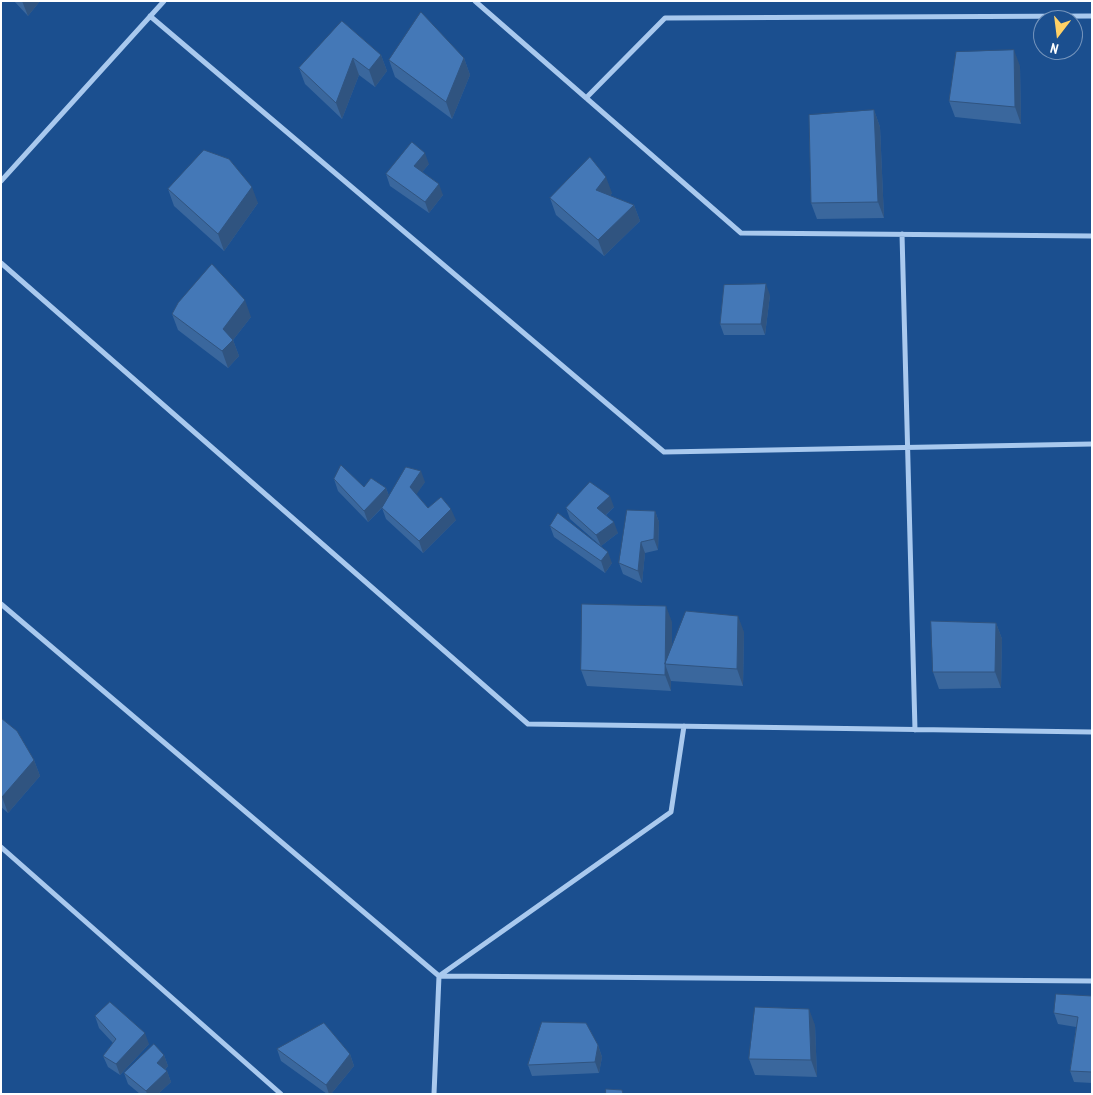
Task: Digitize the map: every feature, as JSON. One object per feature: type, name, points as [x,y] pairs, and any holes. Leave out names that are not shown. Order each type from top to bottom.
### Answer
[{"type":"street","points":[[1,181],[164,1]]},
{"type":"street","points":[[475,1],[741,233],[1092,236]]},
{"type":"street","points":[[150,16],[664,452],[1092,444]]},
{"type":"street","points":[[586,98],[666,18],[1092,16]]},
{"type":"street","points":[[902,234],[915,730]]},
{"type":"street","points":[[1,263],[528,724],[1092,732]]},
{"type":"street","points":[[1,604],[439,976],[1092,981]]},
{"type":"street","points":[[439,976],[671,812],[684,726]]},
{"type":"street","points":[[1,847],[281,1094]]},
{"type":"street","points":[[434,1094],[439,976]]},
{"type":"building","points":[[421,12],[464,58],[446,102],[389,60]]},
{"type":"building","points":[[342,21],[381,55],[369,70],[353,58],[336,103],[299,68]]},
{"type":"building","points":[[1014,50],[1015,107],[949,101],[956,52]]},
{"type":"building","points":[[874,110],[878,202],[811,203],[809,115]]},
{"type":"building","points":[[412,142],[425,153],[414,166],[439,184],[425,202],[386,174]]},
{"type":"building","points":[[204,150],[229,159],[252,187],[218,234],[168,189]]},
{"type":"building","points":[[590,157],[606,177],[596,190],[634,205],[598,240],[550,198]]},
{"type":"building","points":[[212,264],[245,300],[223,329],[233,340],[222,351],[172,314],[178,303]]},
{"type":"building","points":[[766,284],[761,324],[720,324],[724,285]]},
{"type":"building","points":[[341,465],[364,487],[371,478],[386,488],[364,511],[334,479]]},
{"type":"building","points":[[406,467],[421,471],[410,487],[428,508],[441,497],[451,509],[419,541],[382,508]]},
{"type":"building","points":[[590,482],[610,496],[597,508],[614,522],[596,535],[566,508]]},
{"type":"building","points":[[627,510],[655,511],[654,539],[641,542],[638,571],[619,563]]},
{"type":"building","points":[[558,513],[608,552],[601,561],[550,526]]},
{"type":"building","points":[[582,604],[666,606],[665,675],[581,670]]},
{"type":"building","points":[[686,611],[738,616],[737,669],[665,664]]},
{"type":"building","points":[[931,621],[996,623],[995,672],[933,672]]},
{"type":"building","points":[[1,718],[17,731],[34,760],[2,797],[1,796]]},
{"type":"building","points":[[1056,994],[1092,996],[1092,1072],[1070,1071],[1078,1017],[1054,1013]]},
{"type":"building","points":[[110,1002],[145,1033],[116,1064],[103,1056],[116,1039],[95,1016]]},
{"type":"building","points":[[755,1007],[809,1009],[811,1060],[749,1059]]},
{"type":"building","points":[[542,1022],[586,1023],[598,1045],[595,1062],[528,1065]]},
{"type":"building","points":[[324,1023],[350,1054],[326,1085],[277,1049]]},
{"type":"building","points":[[154,1044],[164,1055],[157,1063],[167,1071],[146,1091],[124,1073]]},
{"type":"building","points":[[606,1089],[622,1090],[623,1094],[606,1094]]}]
